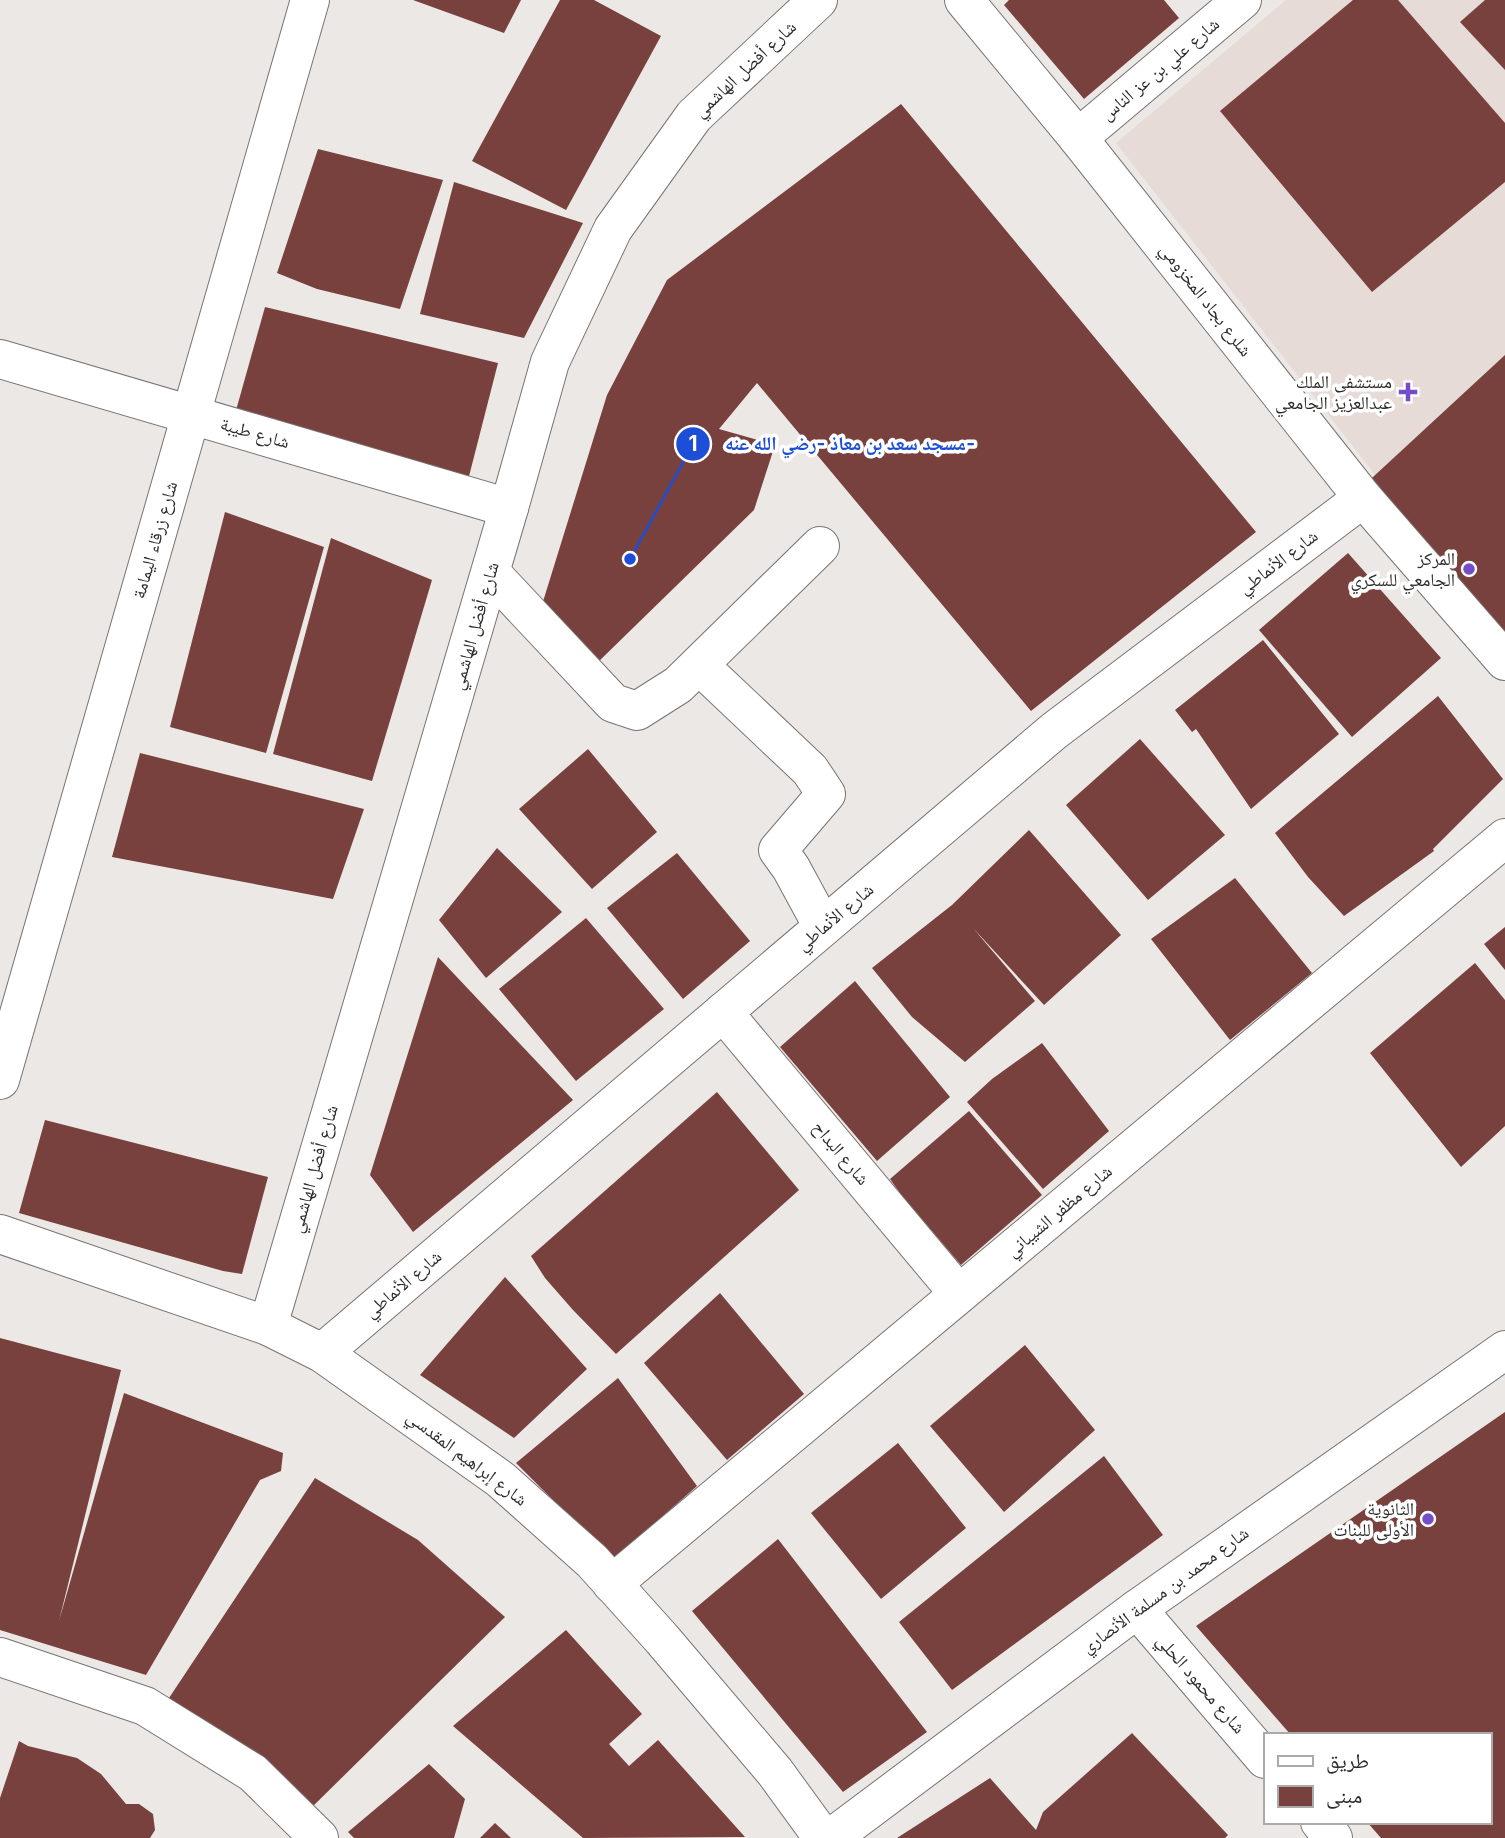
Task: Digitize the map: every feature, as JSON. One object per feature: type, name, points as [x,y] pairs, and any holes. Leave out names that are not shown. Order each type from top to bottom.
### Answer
[{"type":"street","name":"شارع زرقاء اليمامة","points":[[0,1080],[310,0]]},
{"type":"street","name":"شارع أفضل الهاشمي","points":[[268,1326],[491,573],[550,362],[613,229],[694,116],[818,0]]},
{"type":"street","name":"شلرع بجاد المخزومي","points":[[964,0],[1078,138],[1363,498],[1505,661]]},
{"type":"street","name":"شارع علي بن عز الناس","points":[[1078,138],[1242,0]]},
{"type":"street","name":"شارع طيبة","points":[[0,359],[509,509]]},
{"type":"street","name":"شارع الأنماطي","points":[[322,1353],[1054,731],[1363,498]]},
{"type":"street","points":[[491,573],[613,703],[637,711],[678,685],[820,546]]},
{"type":"street","points":[[699,665],[810,770],[826,794],[778,850],[791,868],[823,927]]},
{"type":"street","name":"شارع مظفر الشيباني","points":[[612,1584],[1505,838]]},
{"type":"street","name":"شارع البداح","points":[[723,1012],[959,1294]]},
{"type":"street","name":"شارع إبراهيم المقدسي","points":[[0,1234],[268,1326],[322,1353],[500,1479],[592,1562],[612,1584],[775,1772],[823,1838]]},
{"type":"street","name":"شارع محمد بن مسلمة الأنصاري","points":[[831,1838],[1137,1609],[1505,1350]]},
{"type":"street","name":"شارع محمود الحلي","points":[[1137,1609],[1264,1758]]},
{"type":"street","points":[[0,1657],[145,1706],[253,1773],[319,1838]]},
{"type":"street","points":[[1322,1824],[1333,1838]]},
{"type":"shaded area","name":"مستشفى الملك عبدالعزيز الجامعي","points":[[1286,0],[1505,0],[1505,641],[1116,143]]},
{"type":"building","points":[[413,0],[521,0],[504,33]]},
{"type":"building","points":[[560,0],[594,0],[661,36],[566,210],[472,161]]},
{"type":"building","points":[[1009,0],[1164,0],[1179,18],[1084,99],[1004,5]]},
{"type":"building","points":[[1353,0],[1398,0],[1505,123],[1505,182],[1372,292],[1220,111]]},
{"type":"building","points":[[1485,0],[1505,0],[1505,70],[1460,22]]},
{"type":"building","points":[[901,104],[1256,532],[1031,711],[757,383],[719,429],[775,445],[754,510],[595,665],[541,608],[607,395],[667,280]]},
{"type":"building","points":[[318,149],[443,180],[400,309],[317,289],[277,273]]},
{"type":"building","points":[[454,182],[583,223],[524,338],[420,314]]},
{"type":"building","points":[[265,307],[498,363],[466,488],[235,414]]},
{"type":"building","name":"المركز الجامعي للسكري","points":[[1505,355],[1505,649],[1360,489]]},
{"type":"building","points":[[225,512],[324,547],[266,753],[170,727]]},
{"type":"building","points":[[331,538],[432,580],[372,781],[273,754]]},
{"type":"building","points":[[1348,553],[1441,658],[1352,737],[1259,630]]},
{"type":"building","points":[[1263,640],[1339,734],[1251,809],[1196,729],[1192,732],[1175,710]]},
{"type":"building","points":[[1438,696],[1503,779],[1433,849],[1434,851],[1344,916],[1308,877],[1275,833]]},
{"type":"building","points":[[1140,739],[1225,835],[1148,900],[1066,805]]},
{"type":"building","points":[[588,749],[657,832],[592,889],[519,809]]},
{"type":"building","points":[[140,753],[364,809],[333,899],[112,857]]},
{"type":"building","points":[[1029,830],[1121,935],[1044,1005],[973,928],[1035,1001],[965,1062],[912,1017],[872,968],[952,905]]},
{"type":"building","points":[[497,848],[562,912],[486,978],[439,920]]},
{"type":"building","points":[[677,853],[750,941],[683,999],[607,908]]},
{"type":"building","points":[[1235,878],[1312,973],[1230,1040],[1151,939]]},
{"type":"building","points":[[586,918],[664,1009],[576,1081],[499,989]]},
{"type":"building","points":[[1505,927],[1505,970],[1484,944]]},
{"type":"building","points":[[438,957],[573,1100],[413,1232],[370,1175]]},
{"type":"building","points":[[1475,963],[1505,1000],[1505,1126],[1461,1167],[1370,1053]]},
{"type":"building","points":[[855,981],[950,1097],[877,1161],[780,1047]]},
{"type":"building","points":[[1042,1043],[1109,1131],[1043,1189],[967,1102],[992,1079]]},
{"type":"building","points":[[717,1092],[799,1190],[616,1354],[545,1278],[531,1256]]},
{"type":"building","points":[[969,1111],[1042,1195],[961,1265],[890,1179]]},
{"type":"building","points":[[45,1120],[268,1177],[242,1274],[223,1271],[19,1213]]},
{"type":"building","points":[[505,1277],[587,1369],[514,1438],[420,1375]]},
{"type":"building","points":[[720,1293],[804,1394],[727,1460],[644,1363]]},
{"type":"building","points":[[0,1338],[121,1370],[59,1621],[124,1393],[283,1453],[281,1471],[260,1480],[146,1675],[0,1630]]},
{"type":"building","points":[[1025,1345],[1095,1430],[1004,1512],[930,1426]]},
{"type":"building","points":[[618,1378],[697,1486],[613,1560],[516,1463]]},
{"type":"building","name":"الثانوية الأولى للبنات","points":[[1505,1412],[1505,1838],[1381,1838],[1369,1824],[1491,1824],[1491,1733],[1289,1733],[1196,1626]]},
{"type":"building","points":[[898,1443],[966,1528],[881,1599],[811,1513]]},
{"type":"building","points":[[1104,1456],[1163,1535],[952,1690],[899,1622]]},
{"type":"building","points":[[315,1478],[418,1540],[505,1617],[307,1812],[169,1698]]},
{"type":"building","points":[[778,1539],[927,1732],[843,1792],[692,1611]]},
{"type":"building","points":[[566,1630],[642,1714],[609,1744],[629,1766],[658,1740],[745,1837],[583,1838],[453,1726]]},
{"type":"building","points":[[1132,1733],[1228,1835],[1225,1838],[897,1838],[990,1778],[1036,1830],[1043,1812]]},
{"type":"building","points":[[19,1741],[28,1746],[77,1758],[101,1774],[126,1804],[139,1804],[153,1814],[155,1830],[150,1838],[0,1838],[0,1798]]},
{"type":"building","points":[[429,1764],[465,1799],[454,1838],[354,1838],[348,1832]]},
{"type":"building","points":[[495,1823],[511,1838],[480,1838]]},
{"type":"place","name":"مستشفى الملك عبدالعزيز الجامعي","points":[[1408,392]]},
{"type":"place","name":"مسجد سعد بن معاذ -رضي الله عنه-","points":[[630,559]]},
{"type":"place","name":"المركز الجامعي للسكري","points":[[1469,569]]},
{"type":"place","name":"الثانوية الأولى للبنات","points":[[1428,1519]]}]
